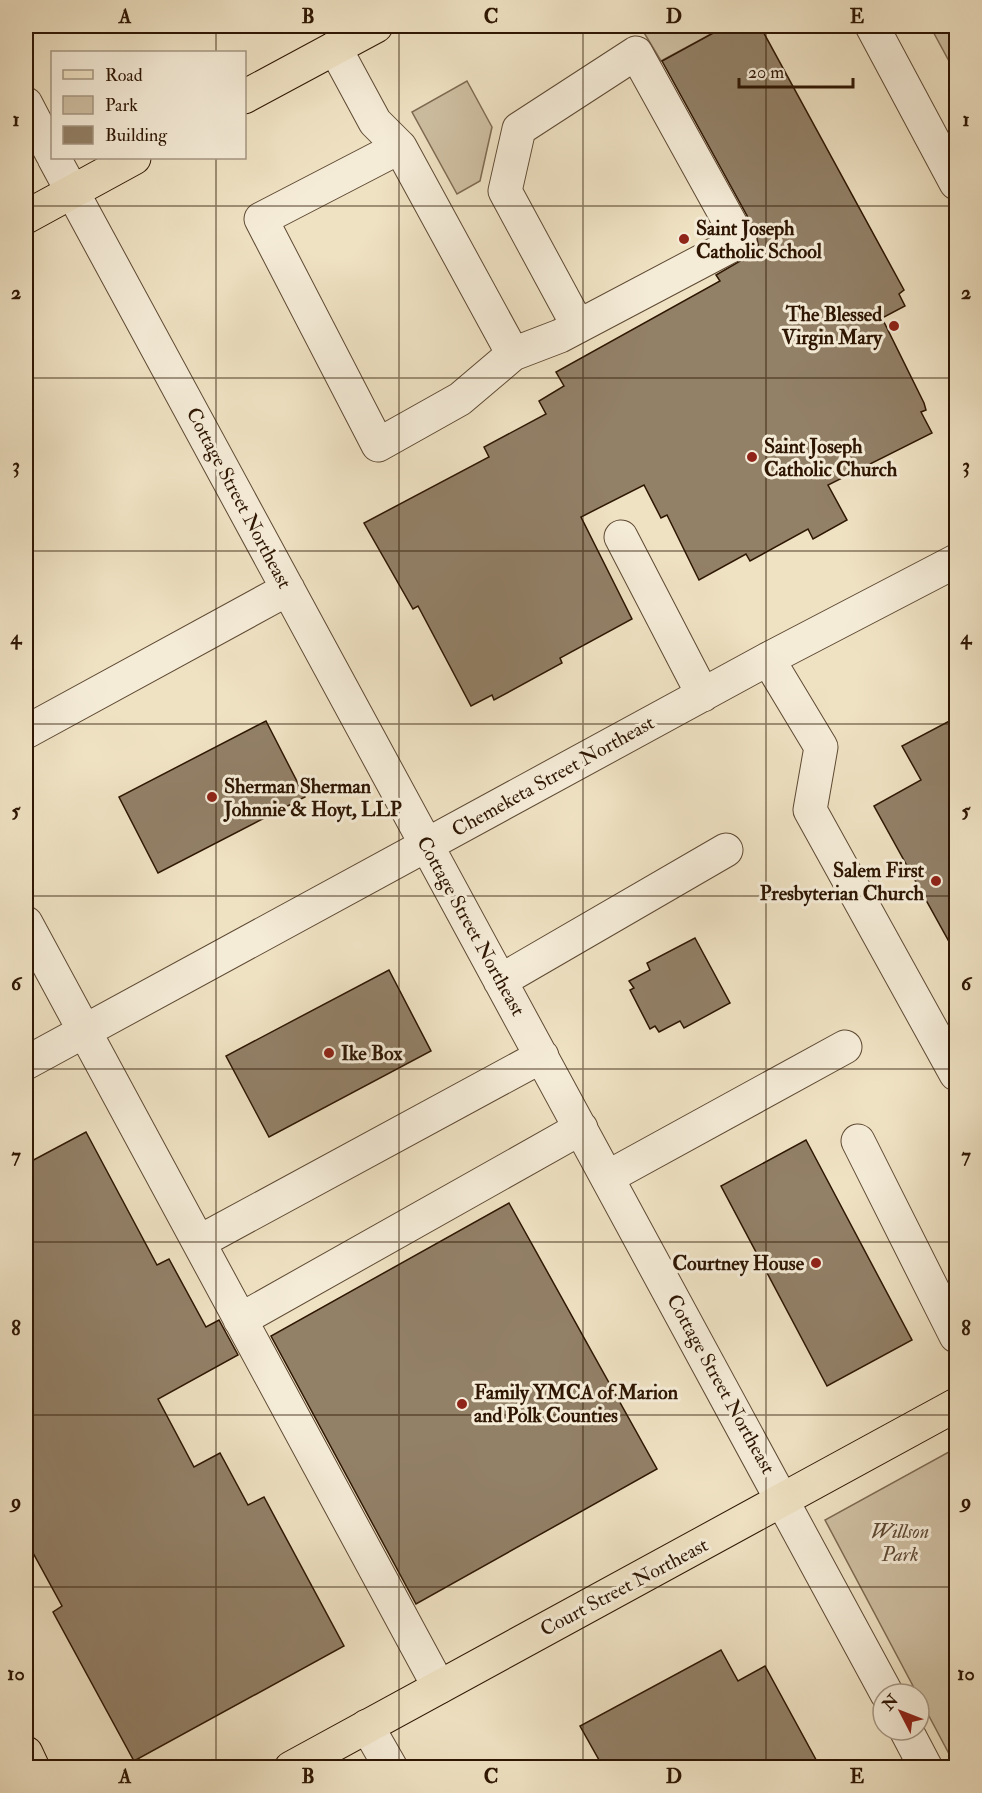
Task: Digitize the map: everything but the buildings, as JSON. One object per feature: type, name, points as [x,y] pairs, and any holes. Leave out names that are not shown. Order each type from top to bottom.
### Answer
[{"type":"main road","points":[[246,96],[340,38],[376,26]]},
{"type":"main road","points":[[26,216],[132,159]]},
{"type":"main road","name":"Court Street Northeast","points":[[291,1767],[957,1405]]},
{"type":"main road","points":[[26,1753],[33,1767]]},
{"type":"street","points":[[872,26],[957,183]]},
{"type":"street","points":[[340,38],[375,122],[400,147],[513,354]]},
{"type":"street","points":[[400,147],[261,219],[378,445],[460,399],[513,354],[578,326],[740,241],[636,53],[519,129],[505,191],[578,326]]},
{"type":"street","name":"Cottage Street Northeast","points":[[26,104],[51,152]]},
{"type":"street","name":"Cottage Street Northeast","points":[[55,159],[881,1682]]},
{"type":"street","points":[[621,537],[702,695]]},
{"type":"street","name":"Chemeketa Street Northeast","points":[[26,1063],[768,659],[957,561]]},
{"type":"street","points":[[26,732],[288,589]]},
{"type":"street","points":[[768,659],[821,747],[810,810],[957,1074]]},
{"type":"street","points":[[500,981],[726,850]]},
{"type":"street","points":[[26,923],[439,1687]]},
{"type":"street","points":[[608,1177],[845,1047]]},
{"type":"street","points":[[199,1242],[542,1056]]},
{"type":"street","points":[[240,1320],[581,1128]]},
{"type":"street","points":[[858,1141],[957,1336]]},
{"type":"street","points":[[367,1726],[391,1767]]},
{"type":"street","points":[[912,1742],[926,1767]]},
{"type":"green space","points":[[640,26],[726,26],[661,61]]},
{"type":"green space","points":[[930,26],[956,26],[956,74]]},
{"type":"green space","points":[[467,81],[492,127],[480,181],[457,194],[412,112]]},
{"type":"green space","name":"Willson Park","points":[[956,1448],[956,1767],[931,1720],[931,1682],[911,1682],[825,1520]]},
{"type":"place","name":"Saint Joseph Catholic School","points":[[684,239]]},
{"type":"place","name":"The Blessed Virgin Mary","points":[[894,326]]},
{"type":"place","name":"Saint Joseph Catholic Church","points":[[752,457]]},
{"type":"place","name":"Sherman Sherman Johnnie & Hoyt, LLP","points":[[212,797]]},
{"type":"place","name":"Salem First Presbyterian Church","points":[[936,881]]},
{"type":"place","name":"Ike Box","points":[[329,1053]]},
{"type":"place","name":"Courtney House","points":[[816,1263]]},
{"type":"place","name":"Family YMCA of Marion and Polk Counties","points":[[462,1404]]}]
